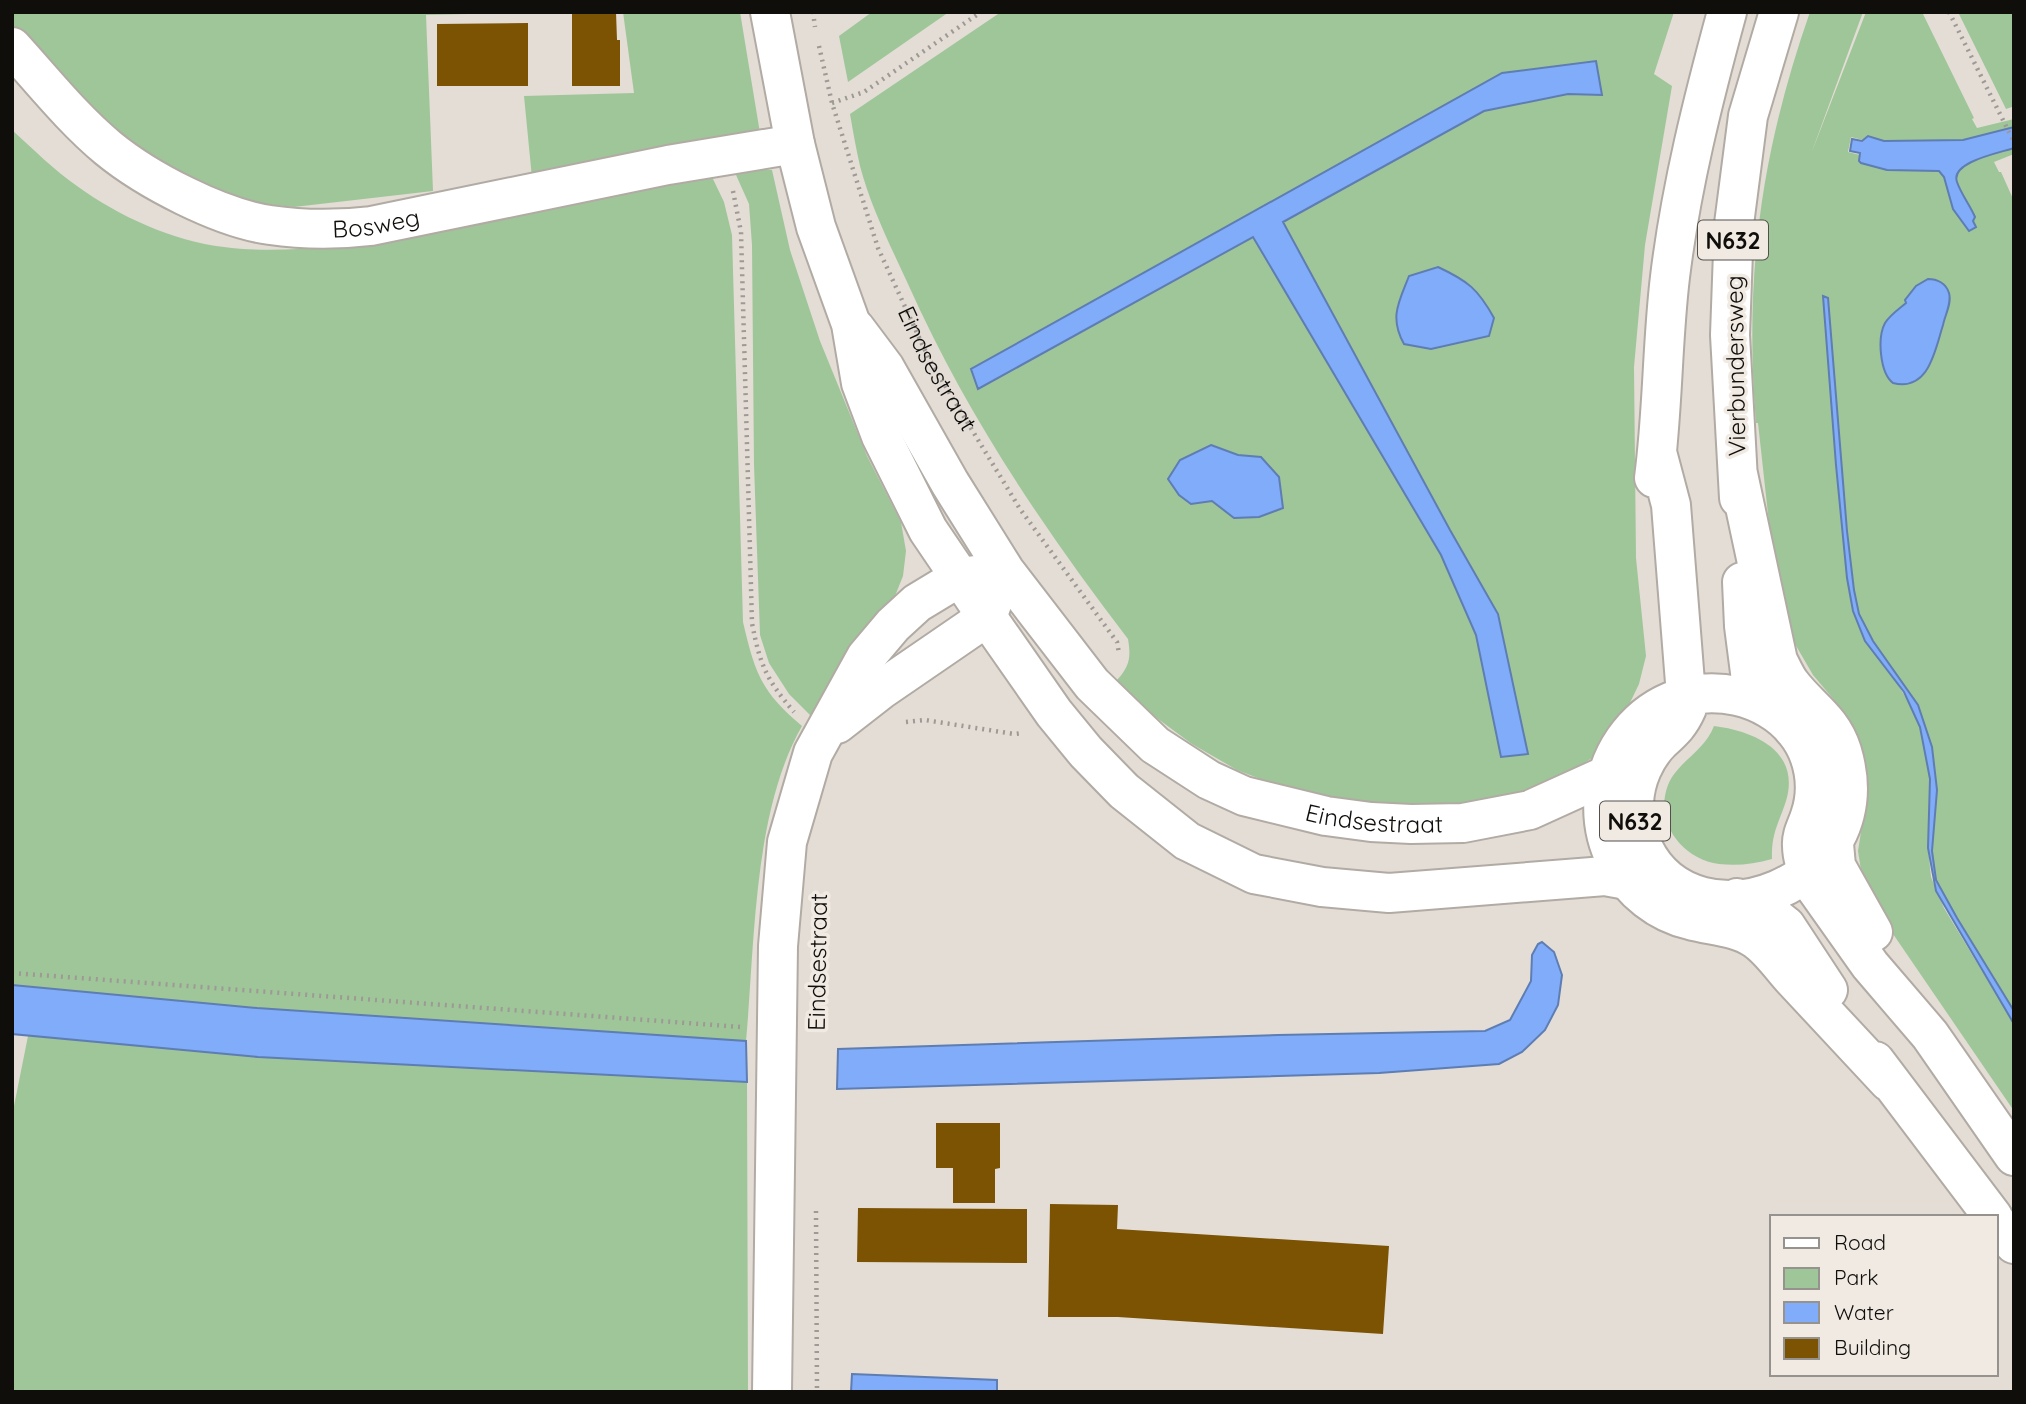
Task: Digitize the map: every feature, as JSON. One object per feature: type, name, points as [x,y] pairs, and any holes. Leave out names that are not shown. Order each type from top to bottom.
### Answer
[{"type":"street","name":"Eindsestraat","points":[[770,12],[795,145],[816,227],[851,324],[861,383],[881,436],[928,530],[986,617],[1054,713],[1124,791],[1187,841],[1254,874],[1322,887],[1389,893],[1423,891],[1605,876],[1637,867]]},
{"type":"street","name":"N632","points":[[1651,712],[1658,694],[1660,636],[1649,512],[1657,452],[1670,280],[1678,216],[1701,107],[1727,12]]},
{"type":"street","name":"Vierbundersweg","points":[[1779,12],[1748,116],[1734,224],[1730,335],[1744,626],[1751,680],[1779,696]]},
{"type":"street","name":"Bosweg","points":[[12,47],[108,149],[157,182],[225,212],[268,225],[331,230],[371,226],[668,165],[795,145]]},
{"type":"street","name":"Eindsestraat","points":[[851,324],[885,368],[950,483],[1005,571],[1092,684],[1155,744],[1209,780],[1244,796],[1326,816],[1371,822],[1463,822],[1530,810],[1607,775]]},
{"type":"street","name":"N632","points":[[1637,867],[1609,845],[1603,818],[1607,775],[1612,759],[1635,725],[1651,712],[1685,697],[1727,694],[1748,699],[1779,696],[1820,712],[1841,747],[1848,786],[1842,825],[1834,844],[1822,859],[1808,873],[1736,914],[1671,914],[1640,894],[1633,805],[1636,788],[1649,755],[1681,722],[1687,708],[1685,697],[1671,505],[1657,452]]},
{"type":"street","name":"Eindsestraat","points":[[772,1392],[778,946],[787,842],[813,753],[866,657],[917,603],[960,577],[1005,571]]},
{"type":"street","points":[[986,617],[1005,571]]},
{"type":"street","name":"Eindsestraat","points":[[822,737],[881,689],[986,617]]},
{"type":"street","name":"N632","points":[[1779,696],[1782,717],[1805,745],[1815,780],[1815,798],[1803,832],[1802,846],[1808,873],[1814,886],[1870,965],[1930,1035]]},
{"type":"street","name":"N632","points":[[1834,844],[1836,866],[1930,1035],[2014,1156]]},
{"type":"street","name":"Eindsestraat","points":[[1423,891],[1609,845]]},
{"type":"street","name":"N632","points":[[1736,914],[1889,1082],[1991,1215]]},
{"type":"street","points":[[1998,1224],[2014,1244]]},
{"type":"path","points":[[813,12],[816,33]]},
{"type":"path","points":[[832,103],[864,92],[981,12]]},
{"type":"path","points":[[1949,12],[2014,142]]},
{"type":"path","name":"Eindsestraat","points":[[818,44],[832,103],[878,248],[929,359],[1020,509],[1117,642],[1119,652],[1108,669],[1092,684]]},
{"type":"path","points":[[722,157],[733,190],[741,232],[751,623],[757,652],[770,684],[796,714],[822,737]]},
{"type":"path","points":[[905,722],[925,720],[1014,734],[1029,732],[1054,713]]},
{"type":"path","points":[[12,973],[776,1030]]},
{"type":"path","points":[[816,1204],[817,1392]]},
{"type":"green space","points":[[12,12],[549,12],[426,15],[433,191],[294,207],[238,201],[160,171],[12,34]]},
{"type":"green space","points":[[623,12],[740,12],[760,133],[532,178],[524,96],[634,93]]},
{"type":"green space","points":[[872,12],[949,12],[848,82],[839,36]]},
{"type":"green space","points":[[1001,12],[1674,12],[1654,74],[1672,86],[1645,245],[1634,367],[1636,558],[1646,656],[1639,684],[1627,709],[1592,758],[1548,786],[1489,803],[1403,807],[1291,791],[1237,770],[1192,744],[1150,713],[1117,680],[1128,661],[1128,639],[1036,512],[954,378],[875,211],[860,166],[850,114]]},
{"type":"green space","points":[[1810,12],[1863,12],[1811,154],[1866,12],[1922,12],[1977,128],[2014,119],[2014,127],[1963,140],[1884,141],[1868,136],[1863,140],[1851,137],[1848,152],[1860,155],[1859,158],[1887,170],[1939,171],[1944,177],[1953,209],[1965,224],[1973,221],[1958,189],[1958,172],[1980,158],[2014,148],[2014,154],[1994,162],[2014,201],[2014,1011],[1936,880],[1932,851],[1937,790],[1932,747],[1918,704],[1873,641],[1859,614],[1847,531],[1828,299],[1824,296],[1847,578],[1853,611],[1878,658],[1891,673],[1912,708],[1920,727],[1930,779],[1928,848],[1931,877],[1944,908],[2014,1024],[2014,1111],[1878,912],[1862,877],[1858,851],[1866,800],[1864,758],[1846,714],[1813,675],[1795,644],[1769,523],[1756,423],[1752,316],[1760,214],[1779,114]],"holes":[[[1940,282],[1948,291],[1940,334],[1929,364],[1921,375],[1911,382],[1898,384],[1887,319],[1906,302]]]},
{"type":"green space","points":[[1958,12],[2014,12],[2014,110],[2012,107],[2006,109]]},
{"type":"green space","points":[[12,130],[68,180],[128,217],[185,239],[238,249],[336,247],[690,175],[713,179],[724,202],[732,235],[743,622],[756,668],[768,692],[802,726],[786,760],[765,838],[755,921],[746,1041],[257,1008],[12,985]]},
{"type":"green space","points":[[732,166],[772,170],[790,250],[820,341],[867,456],[901,522],[906,551],[903,576],[895,596],[857,646],[811,716],[789,694],[769,663],[760,635],[754,465],[752,245],[749,204]]},
{"type":"green space","points":[[1714,726],[1758,739],[1771,747],[1787,769],[1789,784],[1774,835],[1772,859],[1739,865],[1705,861],[1682,846],[1668,824],[1665,799],[1668,785],[1678,770],[1704,743]]},
{"type":"green space","points":[[28,1036],[258,1057],[747,1082],[748,1392],[12,1392],[12,1116]]},
{"type":"water","points":[[1596,61],[1602,95],[1568,94],[1484,111],[1283,222],[1498,614],[1528,754],[1501,757],[1476,635],[1441,555],[1253,237],[978,389],[971,369],[1502,73]]},
{"type":"water","points":[[2014,127],[2014,148],[1977,159],[1961,169],[1957,175],[1957,182],[1975,217],[1973,221],[1976,227],[1969,231],[1953,209],[1944,177],[1939,171],[1887,170],[1861,163],[1860,153],[1850,151],[1852,139],[1862,141],[1868,136],[1884,141],[1963,140]]},
{"type":"water","points":[[1438,267],[1465,282],[1483,300],[1494,318],[1489,336],[1431,349],[1404,344],[1396,317],[1409,276]]},
{"type":"water","points":[[1928,279],[1943,284],[1950,297],[1937,346],[1923,375],[1905,384],[1893,383],[1883,364],[1881,337],[1885,323],[1906,303],[1905,300],[1916,286]]},
{"type":"water","points":[[1823,296],[1828,298],[1847,531],[1859,614],[1873,641],[1918,705],[1932,747],[1937,790],[1932,851],[1936,880],[2014,1011],[2014,1024],[1936,891],[1928,848],[1930,779],[1920,727],[1904,692],[1865,641],[1853,611],[1847,578],[1836,465]]},
{"type":"water","points":[[1211,445],[1238,455],[1261,457],[1279,477],[1283,508],[1259,517],[1234,518],[1212,501],[1191,504],[1179,495],[1168,479],[1180,460]]},
{"type":"water","points":[[1542,942],[1554,952],[1562,975],[1558,1005],[1545,1030],[1522,1052],[1499,1064],[1379,1073],[837,1089],[838,1049],[1485,1031],[1510,1020],[1531,981],[1532,955]]},
{"type":"water","points":[[12,985],[257,1008],[746,1041],[747,1082],[258,1057],[12,1034]]},
{"type":"water","points":[[852,1374],[997,1380],[997,1392],[851,1392]]},
{"type":"building","points":[[572,12],[616,12],[617,40],[620,40],[620,86],[572,86]]},
{"type":"building","points":[[528,23],[528,86],[437,86],[437,24]]},
{"type":"building","points":[[936,1123],[1000,1123],[1000,1168],[995,1169],[995,1203],[953,1203],[953,1168],[936,1168]]},
{"type":"building","points":[[1050,1204],[1118,1205],[1117,1229],[1389,1246],[1383,1334],[1118,1317],[1048,1317]]},
{"type":"building","points":[[858,1208],[1027,1209],[1027,1263],[857,1262]]}]
